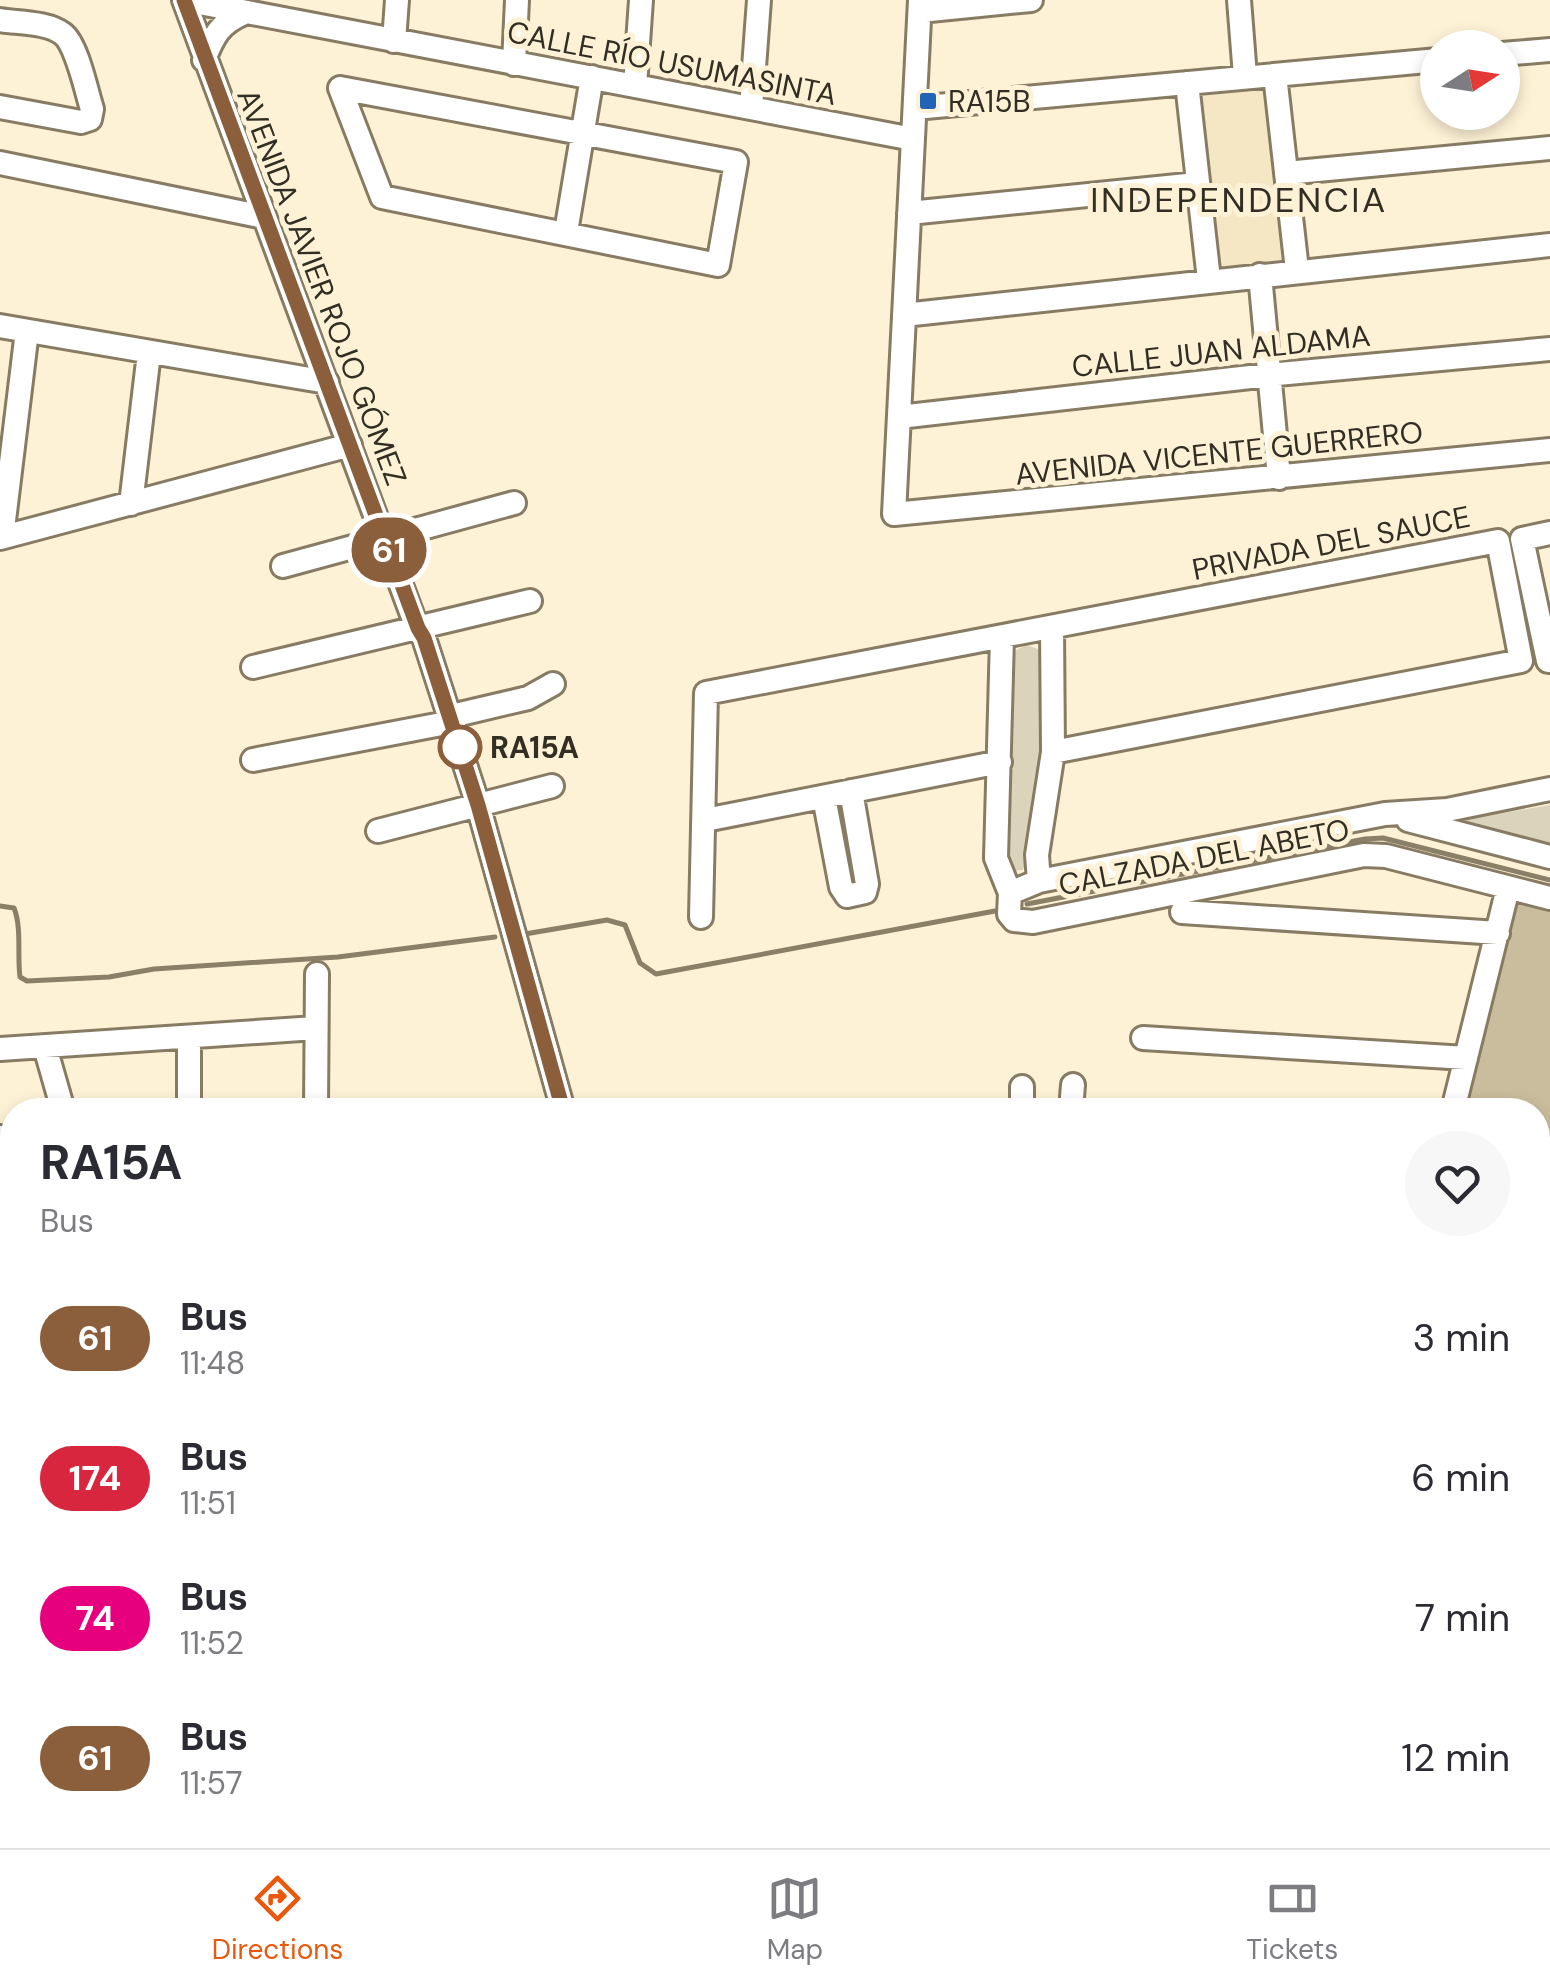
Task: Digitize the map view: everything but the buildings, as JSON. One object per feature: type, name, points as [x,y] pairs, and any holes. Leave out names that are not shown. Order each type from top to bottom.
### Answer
[{"type":"street","name":"CALLE RÍO USUMASINTA","points":[[184,0],[244,13],[272,9],[394,40],[913,139]]},
{"type":"street","name":"AVENIDA JAVIER ROJO GÓMEZ","points":[[184,0],[424,638],[478,805],[560,1098]]},
{"type":"street","points":[[394,40],[397,0]]},
{"type":"street","points":[[514,64],[517,0]]},
{"type":"street","points":[[635,86],[641,0]]},
{"type":"street","points":[[751,108],[759,0]]},
{"type":"street","points":[[899,417],[920,6],[1030,0]]},
{"type":"street","points":[[1239,0],[1245,76]]},
{"type":"street","points":[[204,60],[214,36],[226,21],[244,13]]},
{"type":"street","points":[[0,20],[62,34],[71,45],[92,108],[90,120],[81,122],[0,107]]},
{"type":"street","points":[[1520,52],[1550,50]]},
{"type":"street","points":[[915,108],[1420,62]]},
{"type":"street","points":[[1275,74],[1298,270]]},
{"type":"street","points":[[566,232],[592,78]]},
{"type":"street","points":[[1187,83],[1209,280]]},
{"type":"street","points":[[340,88],[582,134],[736,162],[718,265],[382,198],[340,88]]},
{"type":"street","points":[[1286,172],[1550,148]]},
{"type":"street","points":[[0,163],[264,218]]},
{"type":"street","points":[[910,213],[1197,184]]},
{"type":"street","points":[[904,315],[1550,245]]},
{"type":"street","points":[[1260,275],[1279,478]]},
{"type":"street","points":[[0,326],[326,382]]},
{"type":"street","points":[[27,331],[1,538],[350,445]]},
{"type":"street","name":"CALLE JUAN ALDAMA","points":[[899,417],[1268,375],[1550,349]]},
{"type":"street","points":[[130,504],[149,353]]},
{"type":"street","name":"AVENIDA VICENTE GUERRERO","points":[[899,417],[894,514],[1550,450]]},
{"type":"street","points":[[283,566],[514,504]]},
{"type":"street","points":[[1550,533],[1522,538],[1550,660]]},
{"type":"street","name":"PRIVADA DEL SAUCE","points":[[705,820],[706,694],[1498,541],[1521,661],[1053,752]]},
{"type":"street","points":[[253,667],[530,600]]},
{"type":"street","points":[[1039,881],[1037,854],[1053,752],[1052,627]]},
{"type":"street","points":[[1002,636],[996,858],[1010,893],[1039,881],[1386,814],[1448,810],[1550,789]]},
{"type":"street","points":[[254,760],[452,722],[460,714],[528,698],[553,684]]},
{"type":"street","points":[[702,916],[705,820],[1000,762]]},
{"type":"street","points":[[378,830],[552,786]]},
{"type":"street","points":[[824,797],[841,887],[847,896],[858,895],[865,892],[867,884],[850,792]]},
{"type":"street","name":"CALZADA DEL ABETO","points":[[1386,814],[1550,857]]},
{"type":"street","name":"CALZADA DEL ABETO","points":[[1010,893],[1010,914],[1014,920],[1032,922],[1364,855],[1386,856],[1550,898]]},
{"type":"street","points":[[1456,1098],[1508,888]]},
{"type":"street","points":[[1182,912],[1498,933]]},
{"type":"street","points":[[316,974],[316,1098]]},
{"type":"street","points":[[0,1049],[316,1028]]},
{"type":"street","points":[[188,1037],[189,1098]]},
{"type":"street","points":[[1143,1038],[1466,1058]]},
{"type":"street","points":[[46,1047],[60,1098]]},
{"type":"street","points":[[1072,1098],[1073,1086]]},
{"type":"shaded area","points":[[1265,86],[1285,263],[1215,271],[1195,92]]},
{"type":"shaded area","points":[[1027,645],[1038,649],[1044,661],[1042,767],[1031,845],[1023,870],[1011,871],[1006,858],[1013,659],[1016,650]]},
{"type":"shaded area","points":[[1550,805],[1550,847],[1451,822]]},
{"type":"shaded area","points":[[1517,903],[1550,911],[1550,1098],[1470,1098]]},
{"type":"waterway","points":[[1027,904],[1383,838],[1550,880]]},
{"type":"waterway","points":[[0,906],[14,908],[20,977],[27,981],[338,957],[495,937]]},
{"type":"waterway","points":[[525,934],[607,920],[625,925],[640,963],[656,974],[995,911]]},
{"type":"bus line","name":"61","points":[[184,0],[424,638],[478,805],[560,1098]]},
{"type":"place","name":"RA15B","points":[[928,101]]},
{"type":"place","name":"RA15A","points":[[460,747]]},
{"type":"district","name":"INDEPENDENCIA","points":[[1239,200]]}]
